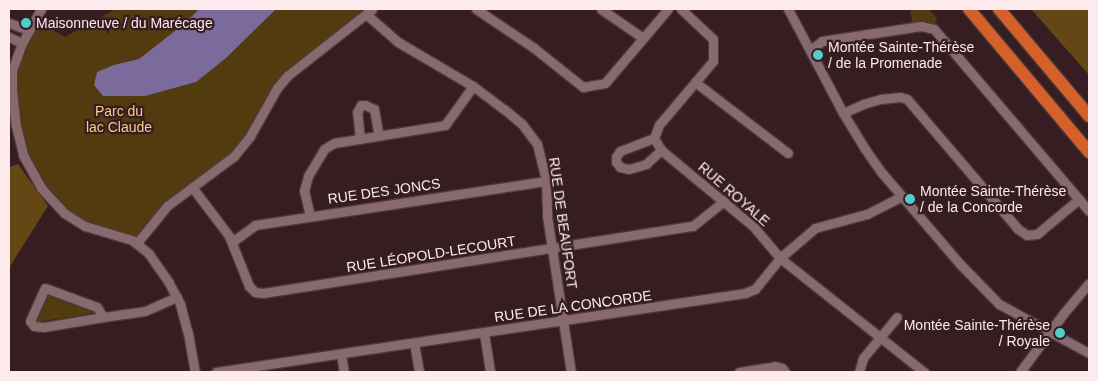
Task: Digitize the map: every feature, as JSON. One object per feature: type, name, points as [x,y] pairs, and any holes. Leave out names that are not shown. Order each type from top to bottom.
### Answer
[{"type":"highway","points":[[968,9],[1089,152]]},
{"type":"highway","points":[[999,9],[1089,116]]},
{"type":"street","points":[[41,9],[28,30],[12,71],[12,90],[20,145],[33,176],[53,203],[74,221],[137,243],[154,261],[177,297],[186,322],[195,372]]},
{"type":"street","points":[[476,9],[534,48],[583,87],[605,83],[668,9]]},
{"type":"street","points":[[601,9],[643,38]]},
{"type":"street","points":[[661,150],[646,164],[629,169],[620,168],[616,162],[616,157],[620,151],[654,138],[659,125],[713,61],[713,39],[682,9]]},
{"type":"street","points":[[788,9],[843,113],[880,170],[984,291],[1011,311],[1089,353]]},
{"type":"street","points":[[137,243],[154,219],[192,187],[234,156],[250,136],[276,88],[287,76],[369,11]]},
{"type":"street","name":"RUE DE BEAUFORT","points":[[369,11],[410,50],[473,86],[504,108],[529,132],[542,160],[546,181],[547,216],[571,372]]},
{"type":"street","points":[[9,23],[28,30]]},
{"type":"street","points":[[810,50],[822,41],[921,26],[934,29],[1089,211]]},
{"type":"street","points":[[9,37],[22,43]]},
{"type":"street","points":[[695,82],[788,153]]},
{"type":"street","points":[[310,216],[304,191],[308,176],[324,149],[334,143],[445,124],[473,86]]},
{"type":"street","points":[[843,113],[880,99],[900,97],[907,99],[1018,229],[1027,235],[1037,234],[1079,199]]},
{"type":"street","points":[[360,139],[356,112],[359,107],[365,105],[374,109],[380,136]]},
{"type":"street","name":"RUE ROYALE","points":[[654,138],[661,150],[754,226],[780,258],[924,372]]},
{"type":"street","name":"RUE DES JONCS","points":[[232,242],[256,226],[310,216],[546,181]]},
{"type":"street","name":"RUE LÉOPOLD-LECOURT","points":[[192,187],[232,242],[249,286],[255,292],[263,293],[552,250],[694,226],[724,202]]},
{"type":"street","name":"RUE DE LA CONCORDE","points":[[216,372],[268,368],[341,354],[745,293],[755,289],[780,258],[815,228],[867,214],[902,196]]},
{"type":"street","points":[[1020,372],[1048,332],[1089,283]]},
{"type":"street","points":[[102,317],[97,307],[47,288],[43,290],[30,320],[34,326],[41,327],[145,310],[177,297]]},
{"type":"street","points":[[859,372],[862,358],[897,317]]},
{"type":"street","points":[[484,333],[490,372]]},
{"type":"street","points":[[414,343],[419,372]]},
{"type":"street","points":[[341,354],[344,372]]},
{"type":"street","points":[[739,372],[775,366],[782,368],[785,372]]},
{"type":"green space","name":"Parc du lac Claude","points":[[116,9],[372,9],[287,76],[250,136],[192,187],[137,243],[92,229],[59,208],[23,155],[12,79],[34,19],[65,37]]},
{"type":"green space","points":[[910,9],[929,9],[937,19],[935,24],[925,21],[912,22]]},
{"type":"green space","points":[[47,293],[51,293],[95,313],[37,322],[35,319]]},
{"type":"shaded area","points":[[199,9],[276,9],[226,58],[196,82],[145,96],[103,96],[94,85],[97,72],[114,65],[139,59],[185,23]]},
{"type":"shaded area","points":[[1031,9],[1089,9],[1089,75]]},
{"type":"shaded area","points":[[18,164],[48,206],[9,268],[9,167]]},
{"type":"place","name":"Maisonneuve / du Marécage","points":[[26,23]]},
{"type":"place","name":"Montée Sainte-Thérèse / de la Promenade","points":[[818,55]]},
{"type":"place","name":"Montée Sainte-Thérèse / de la Concorde","points":[[910,199]]},
{"type":"place","name":"Montée Sainte-Thérèse / Royale","points":[[1060,333]]}]
